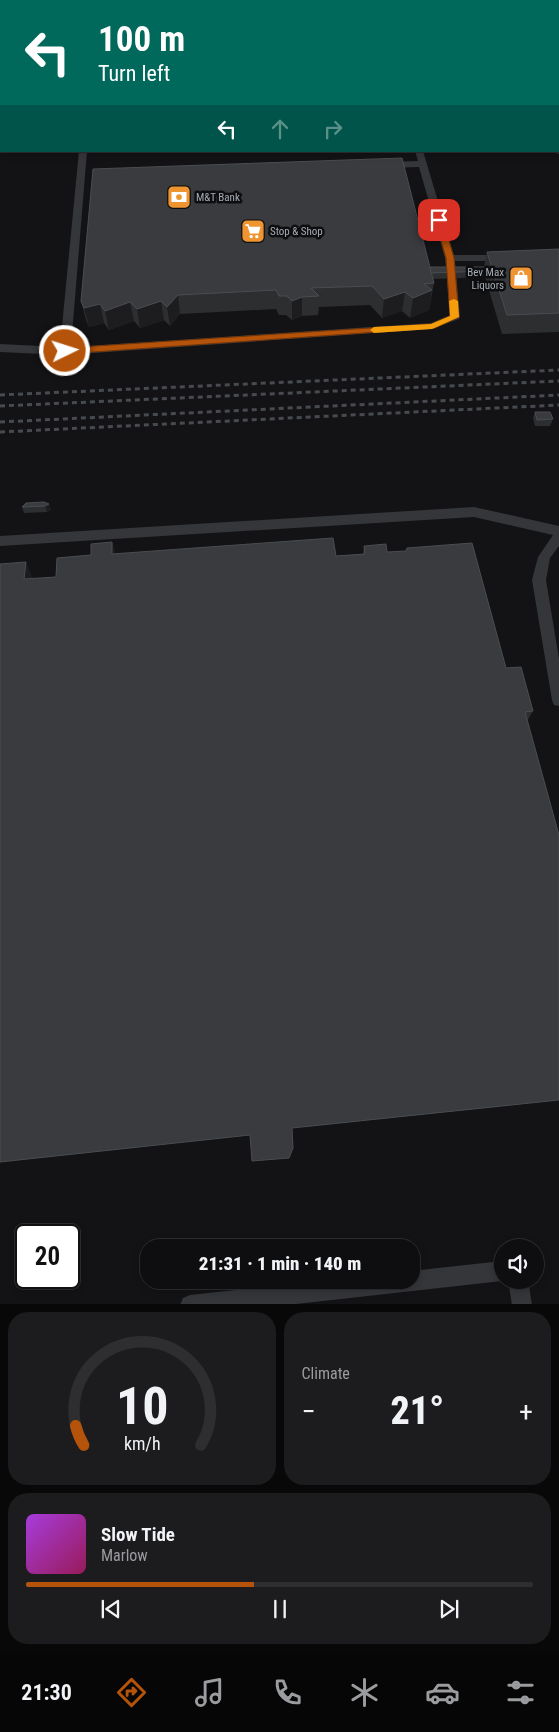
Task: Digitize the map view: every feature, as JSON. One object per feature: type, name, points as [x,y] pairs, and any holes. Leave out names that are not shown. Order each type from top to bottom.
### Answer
[{"type":"lane","points":[[65,351],[86,178],[83,152]]},
{"type":"lane","points":[[0,348],[65,351],[432,326],[455,317],[450,258],[419,152]]},
{"type":"lane","points":[[378,166],[422,164]]},
{"type":"lane","points":[[450,258],[518,259]]},
{"type":"lane","points":[[0,541],[474,512],[559,531]]},
{"type":"lane","points":[[559,536],[544,557],[539,580],[559,700]]},
{"type":"lane","points":[[190,1304],[494,1272]]},
{"type":"lane","points":[[520,1289],[522,1304]]},
{"type":"building","name":"Stop & Shop","points":[[402,158],[434,283],[424,284],[432,290],[413,298],[405,292],[384,299],[372,286],[311,288],[319,296],[302,297],[292,301],[287,296],[279,296],[276,290],[178,295],[167,307],[161,301],[137,309],[130,302],[105,311],[100,304],[84,308],[81,301],[93,169]]},
{"type":"building","points":[[559,249],[559,313],[507,315],[487,252]]},
{"type":"building","points":[[430,267],[484,267],[486,271],[431,273]]},
{"type":"building","points":[[535,412],[550,412],[553,419],[537,420]]},
{"type":"building","points":[[44,502],[49,504],[45,506],[22,507],[26,503]]},
{"type":"building","points":[[333,538],[336,556],[365,554],[364,546],[386,544],[387,552],[406,551],[407,548],[472,543],[506,668],[521,667],[533,711],[525,712],[559,835],[559,1100],[292,1128],[293,1148],[289,1158],[252,1161],[250,1135],[0,1162],[0,564],[26,562],[24,579],[56,577],[57,558],[91,555],[91,544],[112,542],[112,554]]},
{"type":"railway","points":[[0,395],[559,370]]},
{"type":"railway","points":[[0,406],[559,381]]},
{"type":"railway","points":[[0,422],[559,395]]},
{"type":"railway","points":[[0,432],[559,405]]},
{"type":"slow traffic","points":[[374,330],[432,326],[455,317],[454,301]]},
{"type":"place","name":"M&T Bank","points":[[179,197]]},
{"type":"place","name":"Stop & Shop","points":[[253,231]]},
{"type":"place","name":"Bev Max Liquors","points":[[521,278]]},
{"type":"route","points":[[65,351],[432,326],[455,317],[450,258],[439,220]]}]
